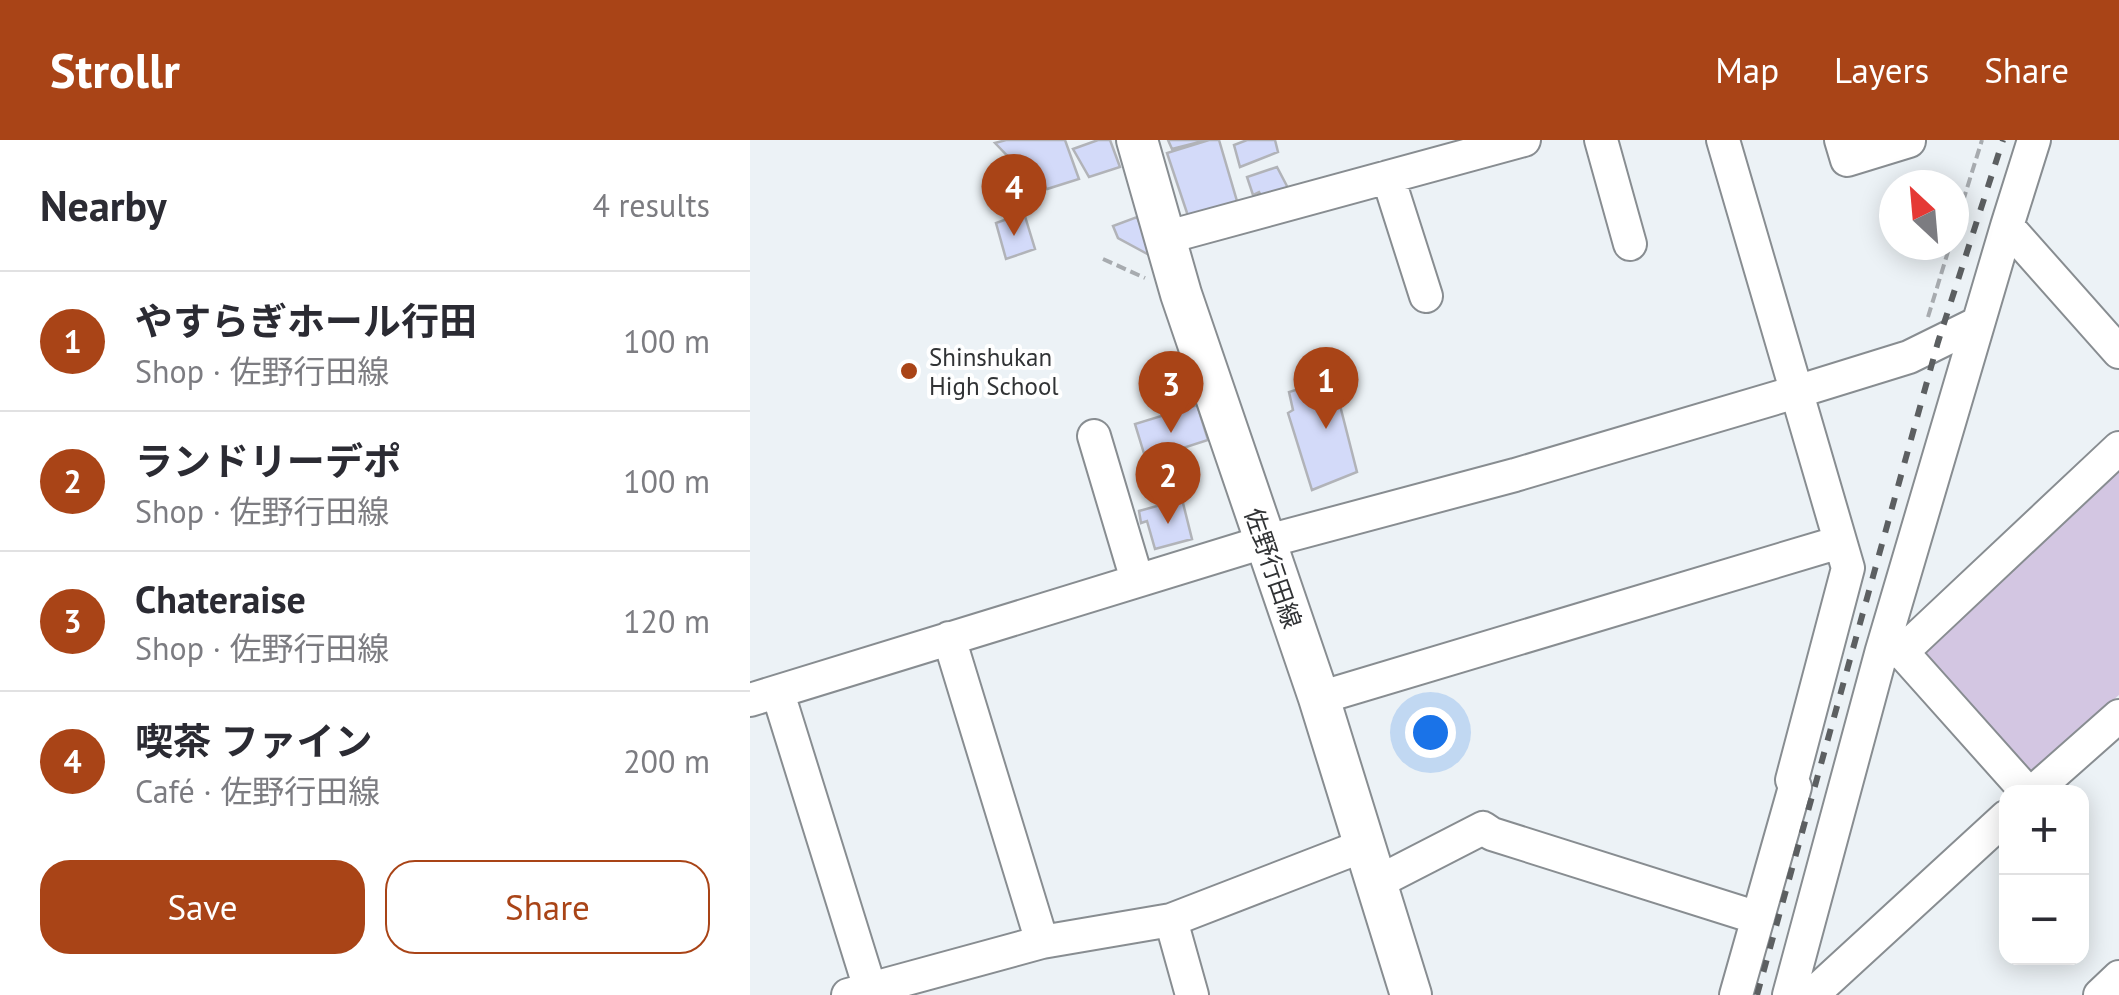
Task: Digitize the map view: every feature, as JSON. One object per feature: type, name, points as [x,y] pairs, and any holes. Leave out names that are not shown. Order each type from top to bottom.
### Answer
[{"type":"main road","name":"佐野行田線","points":[[1137,140],[1164,238],[1318,698],[1411,995]]},
{"type":"street","points":[[1164,238],[1524,140]]},
{"type":"street","points":[[1600,140],[1630,244]]},
{"type":"street","points":[[1723,140],[1848,568],[1792,780],[1794,786],[1736,995]]},
{"type":"street","points":[[1840,140],[1847,160],[1909,141]]},
{"type":"street","points":[[1789,995],[1892,651],[1978,324],[2034,140]]},
{"type":"street","points":[[1388,177],[1426,296]]},
{"type":"street","points":[[2007,226],[2119,352]]},
{"type":"street","points":[[1365,845],[1170,920],[1042,942],[863,993],[764,697],[1264,542],[1515,475],[1796,392],[1908,357],[1978,324]]},
{"type":"street","points":[[1094,436],[1137,580]]},
{"type":"street","points":[[1892,651],[2119,448]]},
{"type":"street","points":[[1318,698],[1840,542]]},
{"type":"street","points":[[948,638],[1042,942]]},
{"type":"street","points":[[1892,651],[2023,785]]},
{"type":"street","points":[[2038,785],[2119,716]]},
{"type":"street","points":[[1812,995],[1999,823]]},
{"type":"street","points":[[1376,883],[1483,828],[1585,866],[1758,918]]},
{"type":"street","points":[[1170,920],[1192,995]]},
{"type":"street","points":[[2100,995],[2119,977]]},
{"type":"path","points":[[1969,182],[1982,140]]},
{"type":"path","points":[[1926,321],[1945,260]]},
{"type":"shaded area","points":[[2119,457],[2119,695],[2028,777],[1912,653]]},
{"type":"building","points":[[1065,140],[1079,179],[1047,189],[995,143]]},
{"type":"building","points":[[1110,140],[1120,167],[1089,177],[1073,149]]},
{"type":"building","points":[[1168,140],[1207,140],[1172,149]]},
{"type":"building","points":[[1219,140],[1239,208],[1190,222],[1167,153]]},
{"type":"building","points":[[1247,140],[1275,140],[1278,152],[1240,167],[1234,145]]},
{"type":"building","points":[[1277,167],[1288,188],[1263,198],[1259,192],[1253,195],[1247,177]]},
{"type":"building","points":[[1024,213],[1035,249],[1006,259],[996,223]]},
{"type":"building","points":[[1137,217],[1153,257],[1118,238],[1113,226]]},
{"type":"building","points":[[1333,378],[1357,472],[1312,490],[1288,413],[1293,410],[1289,392]]},
{"type":"building","points":[[1197,405],[1208,440],[1146,460],[1135,424]]},
{"type":"building","points":[[1182,499],[1192,539],[1155,549],[1147,521],[1141,523],[1139,511]]},
{"type":"railway","points":[[1757,995],[1938,342],[2003,140]]},
{"type":"place","name":"喫茶 ファイン","points":[[1014,236]]},
{"type":"place","name":"Shinshukan High School","points":[[909,371]]},
{"type":"place","name":"やすらぎホール行田","points":[[1326,429]]},
{"type":"place","name":"Chateraise","points":[[1171,433]]},
{"type":"place","name":"ランドリーデポ","points":[[1168,524]]}]
